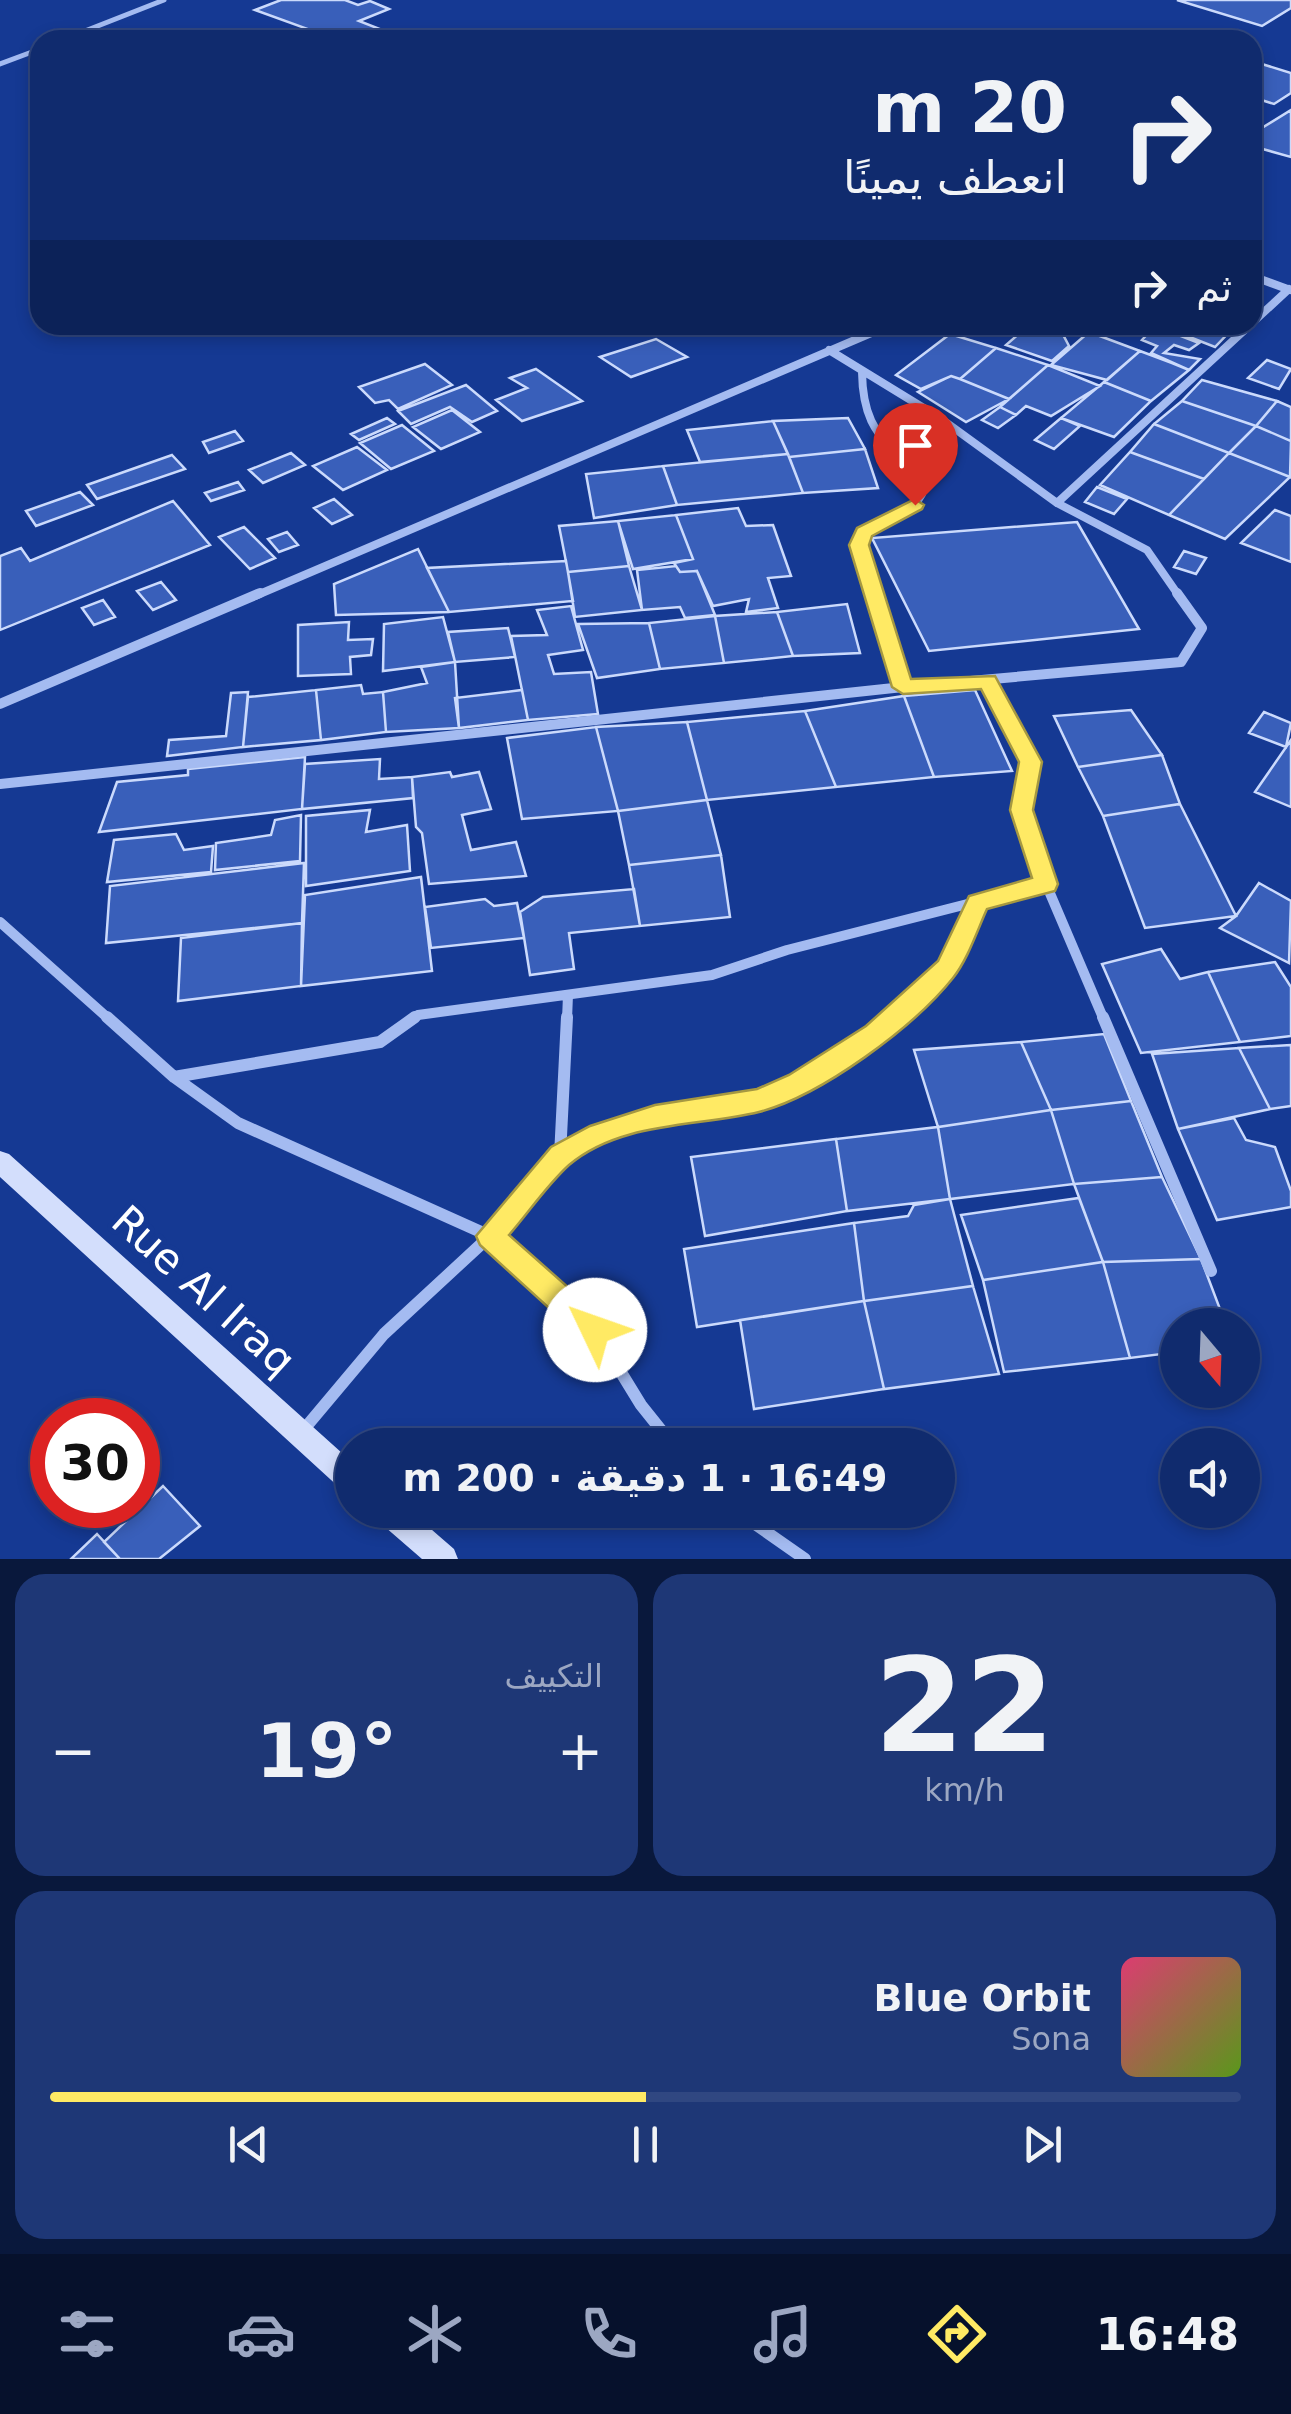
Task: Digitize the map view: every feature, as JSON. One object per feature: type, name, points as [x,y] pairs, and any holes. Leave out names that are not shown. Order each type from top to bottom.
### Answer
[{"type":"street","points":[[1262,280],[1290,290],[1262,314]]},
{"type":"street","points":[[0,704],[866,335]]},
{"type":"street","points":[[1057,503],[1239,335]]},
{"type":"street","points":[[0,784],[903,687],[1180,662],[1202,628],[1147,550],[1057,503],[940,418],[829,350]]},
{"type":"street","points":[[862,372],[862,411],[868,430],[916,480],[922,494],[915,505],[864,532],[859,545],[903,687]]},
{"type":"street","points":[[988,681],[1030,762],[1021,810],[1046,884],[1210,1271]]},
{"type":"street","points":[[174,1076],[380,1042],[418,1015],[712,976],[788,950],[1046,884]]},
{"type":"street","points":[[300,1434],[384,1334],[490,1236],[560,1156],[600,1134],[655,1117],[760,1100],[838,1061],[876,1034],[947,968],[978,902]]},
{"type":"street","points":[[0,922],[174,1076],[238,1123],[490,1236],[595,1330],[660,1428]]},
{"type":"street","points":[[560,1156],[568,994]]},
{"type":"street","name":"Rue Al Iraq","points":[[0,1162],[335,1465]]},
{"type":"street","points":[[408,1528],[444,1559]]},
{"type":"street","points":[[760,1528],[804,1559]]},
{"type":"lane","points":[[88,30],[164,0]]},
{"type":"lane","points":[[0,64],[30,53]]},
{"type":"building","points":[[281,0],[345,0],[358,5],[370,1],[389,9],[359,21],[382,30],[300,30],[305,28],[255,10]]},
{"type":"building","points":[[1177,0],[1291,0],[1291,8],[1262,26]]},
{"type":"building","points":[[1262,64],[1291,73],[1291,93],[1274,104],[1262,100]]},
{"type":"building","points":[[1291,110],[1291,157],[1262,149],[1262,128]]},
{"type":"building","points":[[949,335],[996,348],[960,379],[951,376],[921,389],[896,375]]},
{"type":"building","points":[[1018,335],[1063,335],[1069,346],[1052,361],[1006,345]]},
{"type":"building","points":[[1086,335],[1097,335],[1140,351],[1107,380],[1051,365]]},
{"type":"building","points":[[1147,335],[1178,335],[1199,343],[1189,350],[1174,345],[1164,353],[1200,359],[1189,370],[1151,353],[1157,346],[1142,340]]},
{"type":"building","points":[[1184,335],[1226,335],[1215,347]]},
{"type":"building","points":[[656,339],[687,357],[631,377],[600,357]]},
{"type":"building","points":[[996,348],[1048,365],[1009,399],[960,379]]},
{"type":"building","points":[[1140,351],[1189,370],[1151,401],[1104,382]]},
{"type":"building","points":[[1267,360],[1291,369],[1279,389],[1248,378]]},
{"type":"building","points":[[425,364],[452,385],[398,409],[389,400],[375,403],[359,387]]},
{"type":"building","points":[[1048,365],[1100,386],[1051,416],[1026,406],[1016,415],[1000,407]]},
{"type":"building","points":[[536,369],[582,401],[522,421],[496,400],[527,388],[510,378]]},
{"type":"building","points":[[951,376],[1009,399],[966,422],[918,392]]},
{"type":"building","points":[[1202,380],[1277,401],[1256,426],[1182,401]]},
{"type":"building","points":[[1104,382],[1151,401],[1114,437],[1061,418]]},
{"type":"building","points":[[466,385],[497,411],[472,422],[450,407],[411,424],[398,411]]},
{"type":"building","points":[[1182,401],[1256,426],[1229,453],[1154,424]]},
{"type":"building","points":[[1277,401],[1291,407],[1291,441],[1256,426]]},
{"type":"building","points":[[1000,407],[1016,415],[998,428],[982,420]]},
{"type":"building","points":[[452,410],[480,432],[441,449],[413,427]]},
{"type":"building","points":[[387,418],[395,424],[359,440],[351,434]]},
{"type":"building","points":[[848,418],[865,449],[789,457],[773,421]]},
{"type":"building","points":[[1061,418],[1080,426],[1054,449],[1035,440]]},
{"type":"building","points":[[773,421],[788,454],[700,462],[687,430]]},
{"type":"building","points":[[1154,424],[1229,453],[1204,479],[1130,452]]},
{"type":"building","points":[[402,425],[434,451],[391,469],[360,443]]},
{"type":"building","points":[[1256,426],[1291,441],[1290,477],[1229,453]]},
{"type":"building","points":[[235,431],[243,441],[209,453],[203,442]]},
{"type":"building","points":[[357,447],[387,470],[343,490],[313,466]]},
{"type":"building","points":[[865,449],[878,488],[803,493],[789,457]]},
{"type":"building","points":[[1130,452],[1204,479],[1169,515],[1100,485]]},
{"type":"building","points":[[291,453],[305,465],[263,483],[249,470]]},
{"type":"building","points":[[1229,453],[1290,477],[1225,539],[1169,515]]},
{"type":"building","points":[[788,454],[803,493],[677,505],[663,466]]},
{"type":"building","points":[[172,455],[185,469],[97,499],[87,485]]},
{"type":"building","points":[[663,466],[677,505],[594,518],[586,474]]},
{"type":"building","points":[[238,482],[244,490],[211,501],[205,493]]},
{"type":"building","points":[[1097,487],[1127,499],[1114,514],[1085,502]]},
{"type":"building","points":[[80,492],[93,505],[36,526],[26,511]]},
{"type":"building","points":[[334,499],[352,515],[332,524],[314,508]]},
{"type":"building","points":[[173,501],[210,545],[0,630],[0,556],[21,548],[30,561]]},
{"type":"building","points":[[738,508],[746,526],[773,525],[791,576],[768,578],[778,608],[746,612],[749,599],[713,606],[697,571],[680,572],[674,563],[693,559],[676,515]]},
{"type":"building","points":[[1275,510],[1291,516],[1291,562],[1241,543]]},
{"type":"building","points":[[676,515],[693,559],[633,569],[618,521]]},
{"type":"building","points":[[618,521],[629,566],[568,572],[559,526]]},
{"type":"building","points":[[1077,522],[1139,629],[929,651],[872,538]]},
{"type":"building","points":[[244,527],[275,558],[250,569],[219,537]]},
{"type":"building","points":[[287,532],[298,545],[279,552],[268,539]]},
{"type":"building","points":[[418,549],[449,612],[336,615],[334,584]]},
{"type":"building","points":[[1184,551],[1206,558],[1196,574],[1174,567]]},
{"type":"building","points":[[566,561],[573,601],[449,612],[427,568]]},
{"type":"building","points":[[629,566],[642,610],[575,617],[568,572]]},
{"type":"building","points":[[676,566],[680,572],[697,571],[715,615],[685,618],[680,607],[642,610],[637,570]]},
{"type":"building","points":[[161,582],[176,600],[153,610],[137,591]]},
{"type":"building","points":[[103,600],[115,617],[94,625],[82,608]]},
{"type":"building","points":[[847,604],[860,653],[793,656],[777,612]]},
{"type":"building","points":[[571,606],[583,650],[548,655],[554,674],[591,672],[598,714],[528,720],[511,636],[547,635],[537,610]]},
{"type":"building","points":[[777,612],[793,656],[724,663],[715,616]]},
{"type":"building","points":[[715,616],[724,663],[660,669],[649,623]]},
{"type":"building","points":[[443,617],[455,662],[383,671],[384,624]]},
{"type":"building","points":[[349,622],[348,640],[373,639],[371,655],[350,657],[351,674],[298,676],[298,625]]},
{"type":"building","points":[[649,623],[660,669],[597,678],[578,624]]},
{"type":"building","points":[[508,628],[515,657],[455,662],[448,632]]},
{"type":"building","points":[[455,662],[459,728],[386,732],[383,692],[427,683],[421,667]]},
{"type":"building","points":[[361,685],[363,694],[383,692],[386,732],[321,740],[316,690]]},
{"type":"building","points":[[316,690],[321,740],[243,747],[248,697]]},
{"type":"building","points":[[522,690],[528,720],[459,728],[455,698]]},
{"type":"building","points":[[975,690],[1012,771],[934,777],[904,696]]},
{"type":"building","points":[[248,692],[243,747],[167,756],[169,740],[226,736],[231,693]]},
{"type":"building","points":[[904,696],[934,777],[836,787],[805,711]]},
{"type":"building","points":[[1131,710],[1162,755],[1078,767],[1054,716]]},
{"type":"building","points":[[805,711],[836,787],[707,800],[687,722]]},
{"type":"building","points":[[1264,712],[1291,723],[1286,747],[1249,733]]},
{"type":"building","points":[[687,722],[707,800],[618,811],[596,727]]},
{"type":"building","points":[[596,727],[618,811],[522,819],[507,738]]},
{"type":"building","points":[[1291,740],[1291,807],[1255,792]]},
{"type":"building","points":[[1162,755],[1180,804],[1103,816],[1078,767]]},
{"type":"building","points":[[305,757],[302,809],[99,832],[117,782],[188,775],[188,769]]},
{"type":"building","points":[[380,759],[379,779],[412,777],[413,798],[302,809],[305,764]]},
{"type":"building","points":[[450,772],[452,777],[479,772],[491,809],[462,815],[471,850],[516,842],[526,876],[429,884],[422,833],[416,827],[412,777]]},
{"type":"building","points":[[707,800],[721,855],[629,865],[618,811]]},
{"type":"building","points":[[1180,804],[1236,916],[1145,928],[1103,816]]},
{"type":"building","points":[[370,810],[366,832],[407,825],[410,871],[306,886],[306,816]]},
{"type":"building","points":[[301,815],[300,861],[215,870],[216,843],[271,835],[275,820]]},
{"type":"building","points":[[176,834],[184,850],[213,846],[211,872],[107,882],[114,840]]},
{"type":"building","points":[[721,855],[730,917],[640,926],[629,865]]},
{"type":"building","points":[[304,863],[302,923],[106,943],[110,886]]},
{"type":"building","points":[[421,877],[432,971],[301,986],[305,895]]},
{"type":"building","points":[[1259,883],[1291,901],[1289,963],[1220,928],[1236,916]]},
{"type":"building","points":[[634,889],[640,926],[569,933],[574,969],[530,975],[520,912],[543,897]]},
{"type":"building","points":[[485,899],[494,906],[517,903],[524,938],[431,948],[425,907]]},
{"type":"building","points":[[302,923],[301,986],[178,1001],[181,938]]},
{"type":"building","points":[[1161,949],[1180,979],[1208,972],[1240,1042],[1141,1053],[1102,964]]},
{"type":"building","points":[[1275,962],[1291,987],[1291,1036],[1240,1042],[1208,972]]},
{"type":"building","points":[[1104,1034],[1131,1101],[1051,1110],[1021,1042]]},
{"type":"building","points":[[1021,1042],[1051,1110],[938,1127],[914,1050]]},
{"type":"building","points":[[1291,1045],[1291,1106],[1270,1109],[1239,1048]]},
{"type":"building","points":[[1239,1048],[1270,1109],[1178,1129],[1152,1054]]},
{"type":"building","points":[[1131,1101],[1162,1177],[1074,1184],[1051,1110]]},
{"type":"building","points":[[1051,1110],[1074,1184],[950,1199],[938,1127]]},
{"type":"building","points":[[1234,1118],[1246,1140],[1275,1147],[1291,1191],[1291,1207],[1217,1220],[1178,1129]]},
{"type":"building","points":[[938,1127],[950,1199],[847,1211],[836,1139]]},
{"type":"building","points":[[836,1139],[847,1211],[705,1236],[691,1157]]},
{"type":"building","points":[[1162,1177],[1201,1259],[1103,1262],[1074,1184]]},
{"type":"building","points":[[1079,1198],[1103,1262],[983,1280],[961,1215]]},
{"type":"building","points":[[950,1199],[973,1286],[864,1301],[854,1223],[908,1216],[914,1205]]},
{"type":"building","points":[[854,1223],[864,1301],[697,1327],[684,1249]]},
{"type":"building","points":[[1201,1259],[1220,1308],[1160,1308],[1160,1354],[1130,1358],[1103,1262]]},
{"type":"building","points":[[1103,1262],[1130,1358],[1004,1372],[983,1280]]},
{"type":"building","points":[[973,1286],[999,1374],[884,1389],[864,1301]]},
{"type":"building","points":[[864,1301],[884,1389],[754,1409],[740,1320]]},
{"type":"building","points":[[163,1486],[200,1526],[159,1559],[120,1559],[104,1542],[119,1528],[160,1528]]},
{"type":"building","points":[[97,1534],[120,1559],[71,1559]]},
{"type":"route","points":[[595,1330],[490,1236],[560,1156],[600,1134],[655,1117],[760,1100],[838,1061],[876,1034],[947,968],[978,902],[1046,884],[1021,810],[1030,762],[988,681],[903,687],[859,558],[859,545],[864,532],[915,505]]}]
